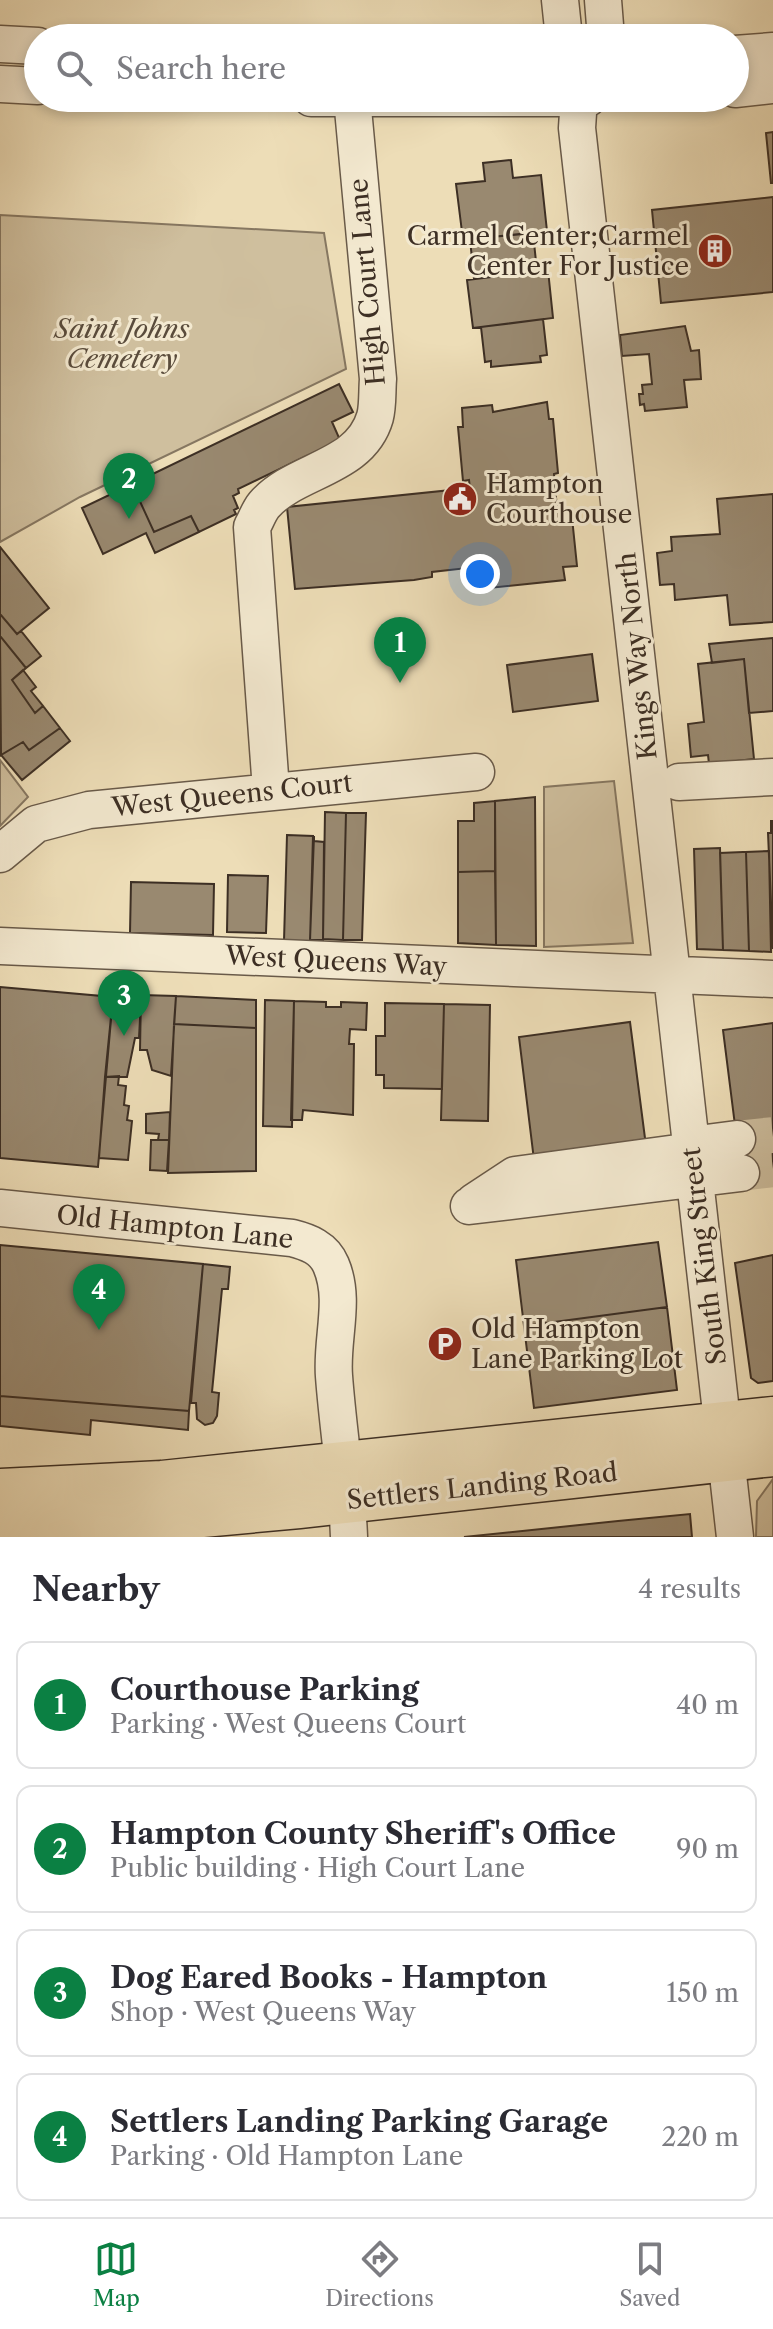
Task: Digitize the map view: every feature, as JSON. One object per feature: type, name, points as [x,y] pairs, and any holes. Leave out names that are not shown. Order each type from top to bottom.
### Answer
[{"type":"main road","name":"Settlers Landing Road","points":[[0,1530],[65,1528],[347,1501],[726,1442],[773,1419]]},
{"type":"main road","name":"Settlers Landing Road","points":[[726,1442],[773,1454]]},
{"type":"main road","name":"Settlers Landing Road","points":[[0,1491],[162,1483],[347,1501]]},
{"type":"street","points":[[560,0],[563,24]]},
{"type":"street","points":[[603,0],[605,24]]},
{"type":"street","points":[[0,44],[24,45]]},
{"type":"street","points":[[749,53],[773,51]]},
{"type":"street","points":[[0,84],[24,85]]},
{"type":"street","points":[[749,88],[773,85]]},
{"type":"street","name":"High Court Lane","points":[[271,790],[252,527],[263,507],[274,497],[336,462],[361,443],[375,417],[378,379],[353,112]]},
{"type":"street","name":"Kings Way North","points":[[579,112],[578,139],[673,976]]},
{"type":"street","name":"West Queens Court","points":[[0,854],[36,824],[89,810],[476,772]]},
{"type":"street","points":[[679,782],[773,777]]},
{"type":"street","name":"West Queens Way","points":[[0,946],[773,979]]},
{"type":"street","name":"South King Street","points":[[673,976],[735,1537]]},
{"type":"street","points":[[472,1204],[515,1175],[739,1157]]},
{"type":"street","name":"Old Hampton Lane","points":[[0,1208],[292,1238],[311,1243],[331,1264],[339,1302],[333,1373],[347,1501]]},
{"type":"green space","name":"Saint Johns Cemetery","points":[[0,215],[324,233],[346,369],[80,497],[0,542]]},
{"type":"green space","points":[[0,760],[28,797],[0,826]]},
{"type":"green space","points":[[614,781],[633,943],[544,947],[544,787]]},
{"type":"green space","points":[[773,1479],[773,1537],[756,1537],[757,1501]]},
{"type":"building","points":[[773,132],[773,183],[771,183],[766,133]]},
{"type":"building","points":[[511,160],[513,178],[541,175],[547,231],[463,240],[456,184],[485,181],[483,163]]},
{"type":"building","name":"Carmel Center;Carmel Center For Justice","points":[[773,197],[773,292],[661,303],[652,210]]},
{"type":"building","points":[[533,233],[537,271],[474,279],[470,239]]},
{"type":"building","points":[[548,270],[553,318],[473,328],[467,280]]},
{"type":"building","points":[[543,319],[547,355],[540,356],[541,362],[491,367],[491,361],[485,362],[481,327]]},
{"type":"building","points":[[685,326],[691,351],[699,350],[701,379],[684,380],[687,407],[645,411],[644,404],[640,405],[639,394],[643,394],[642,385],[652,384],[649,354],[622,356],[620,335]]},
{"type":"building","points":[[339,384],[353,412],[332,422],[340,440],[238,489],[239,493],[233,496],[238,508],[234,510],[236,514],[199,532],[191,516],[154,532],[132,484]]},
{"type":"building","name":"Hampton Courthouse","points":[[547,402],[549,419],[553,419],[558,473],[554,474],[557,509],[571,508],[577,566],[563,567],[565,580],[470,590],[467,568],[432,572],[432,577],[414,580],[295,589],[287,507],[470,488],[469,480],[463,481],[458,427],[463,427],[462,408],[492,405],[493,412]]},
{"type":"building","points":[[132,484],[154,532],[191,516],[199,532],[155,553],[146,533],[103,554],[82,508]]},
{"type":"building","points":[[773,494],[773,622],[730,625],[727,595],[675,600],[674,584],[660,585],[657,553],[672,551],[671,537],[720,534],[717,499]]},
{"type":"building","points":[[0,547],[49,608],[17,634],[0,614]]},
{"type":"building","points":[[0,614],[17,634],[21,631],[41,656],[26,668],[0,636]]},
{"type":"building","points":[[0,636],[26,668],[12,680],[35,713],[43,706],[60,728],[29,750],[23,742],[1,755]]},
{"type":"building","points":[[773,638],[773,711],[749,713],[744,659],[712,663],[709,644]]},
{"type":"building","points":[[592,654],[598,701],[513,712],[507,665]]},
{"type":"building","points":[[744,659],[754,759],[709,764],[708,755],[691,757],[688,724],[704,722],[698,664]]},
{"type":"building","points":[[23,670],[36,687],[31,691],[43,706],[35,713],[12,680]]},
{"type":"building","points":[[60,728],[70,741],[22,780],[1,755],[23,742],[29,750]]},
{"type":"building","points":[[535,797],[536,946],[496,945],[495,801]]},
{"type":"building","points":[[495,801],[495,871],[458,872],[458,821],[474,821],[474,803]]},
{"type":"building","points":[[325,812],[346,813],[343,940],[323,939]]},
{"type":"building","points":[[346,813],[366,813],[362,940],[343,940]]},
{"type":"building","points":[[771,821],[773,949],[768,833],[771,833]]},
{"type":"building","points":[[287,835],[313,836],[310,942],[284,941]]},
{"type":"building","points":[[314,836],[314,841],[324,842],[323,940],[310,940]]},
{"type":"building","points":[[720,848],[723,950],[697,949],[694,849]]},
{"type":"building","points":[[769,851],[771,952],[749,951],[746,852]]},
{"type":"building","points":[[746,852],[749,951],[723,950],[720,853]]},
{"type":"building","points":[[495,871],[496,945],[458,943],[458,872]]},
{"type":"building","points":[[228,875],[268,876],[266,933],[227,932]]},
{"type":"building","points":[[131,882],[214,884],[213,935],[130,933]]},
{"type":"building","points":[[0,987],[113,997],[98,1167],[0,1158]]},
{"type":"building","points":[[141,995],[176,996],[171,1076],[152,1070],[147,1050],[140,1050]]},
{"type":"building","points":[[176,996],[256,1000],[256,1028],[174,1024]]},
{"type":"building","points":[[113,997],[141,999],[139,1038],[135,1038],[127,1077],[105,1077]]},
{"type":"building","points":[[265,1000],[294,1001],[292,1127],[263,1126]]},
{"type":"building","points":[[294,1001],[326,1002],[326,1007],[341,1007],[341,1002],[367,1003],[366,1030],[350,1029],[349,1044],[354,1044],[353,1115],[303,1110],[302,1120],[291,1120]]},
{"type":"building","points":[[385,1003],[444,1004],[442,1089],[384,1088],[384,1075],[376,1075],[376,1036],[385,1036]]},
{"type":"building","points":[[444,1004],[490,1005],[488,1121],[441,1120]]},
{"type":"building","points":[[630,1022],[646,1146],[534,1160],[519,1037]]},
{"type":"building","points":[[773,1023],[773,1177],[742,1181],[723,1030]]},
{"type":"building","points":[[174,1024],[256,1028],[256,1171],[168,1173]]},
{"type":"building","points":[[119,1076],[118,1085],[126,1086],[124,1105],[129,1106],[127,1120],[132,1121],[128,1160],[99,1158],[105,1077]]},
{"type":"building","points":[[170,1112],[169,1140],[158,1140],[159,1134],[146,1133],[146,1114]]},
{"type":"building","points":[[151,1140],[169,1140],[167,1171],[150,1170]]},
{"type":"building","points":[[658,1242],[667,1307],[524,1326],[516,1260]]},
{"type":"building","points":[[0,1245],[203,1264],[189,1411],[0,1396]]},
{"type":"building","points":[[773,1255],[773,1381],[758,1383],[751,1378],[735,1263]]},
{"type":"building","points":[[203,1264],[230,1267],[228,1289],[222,1289],[212,1392],[219,1393],[217,1416],[213,1423],[205,1425],[197,1419],[196,1403],[191,1403]]},
{"type":"building","points":[[667,1307],[677,1390],[534,1408],[524,1326]]},
{"type":"building","points":[[0,1396],[189,1411],[188,1430],[91,1420],[90,1435],[0,1426]]},
{"type":"building","points":[[690,1514],[692,1537],[464,1537],[618,1521]]},
{"type":"tunnel","points":[[737,1139],[773,1135]]},
{"type":"tunnel","points":[[741,1173],[773,1169]]},
{"type":"place","name":"Carmel Center;Carmel Center For Justice","points":[[715,251]]},
{"type":"place","name":"Hampton Courthouse","points":[[460,499]]},
{"type":"place","name":"Hampton County Sheriff's Office","points":[[129,519]]},
{"type":"place","name":"Courthouse Parking","points":[[400,683]]},
{"type":"place","name":"Dog Eared Books - Hampton","points":[[124,1036]]},
{"type":"place","name":"Settlers Landing Parking Garage","points":[[99,1330]]},
{"type":"place","name":"Old Hampton Lane Parking Lot","points":[[445,1344]]}]
